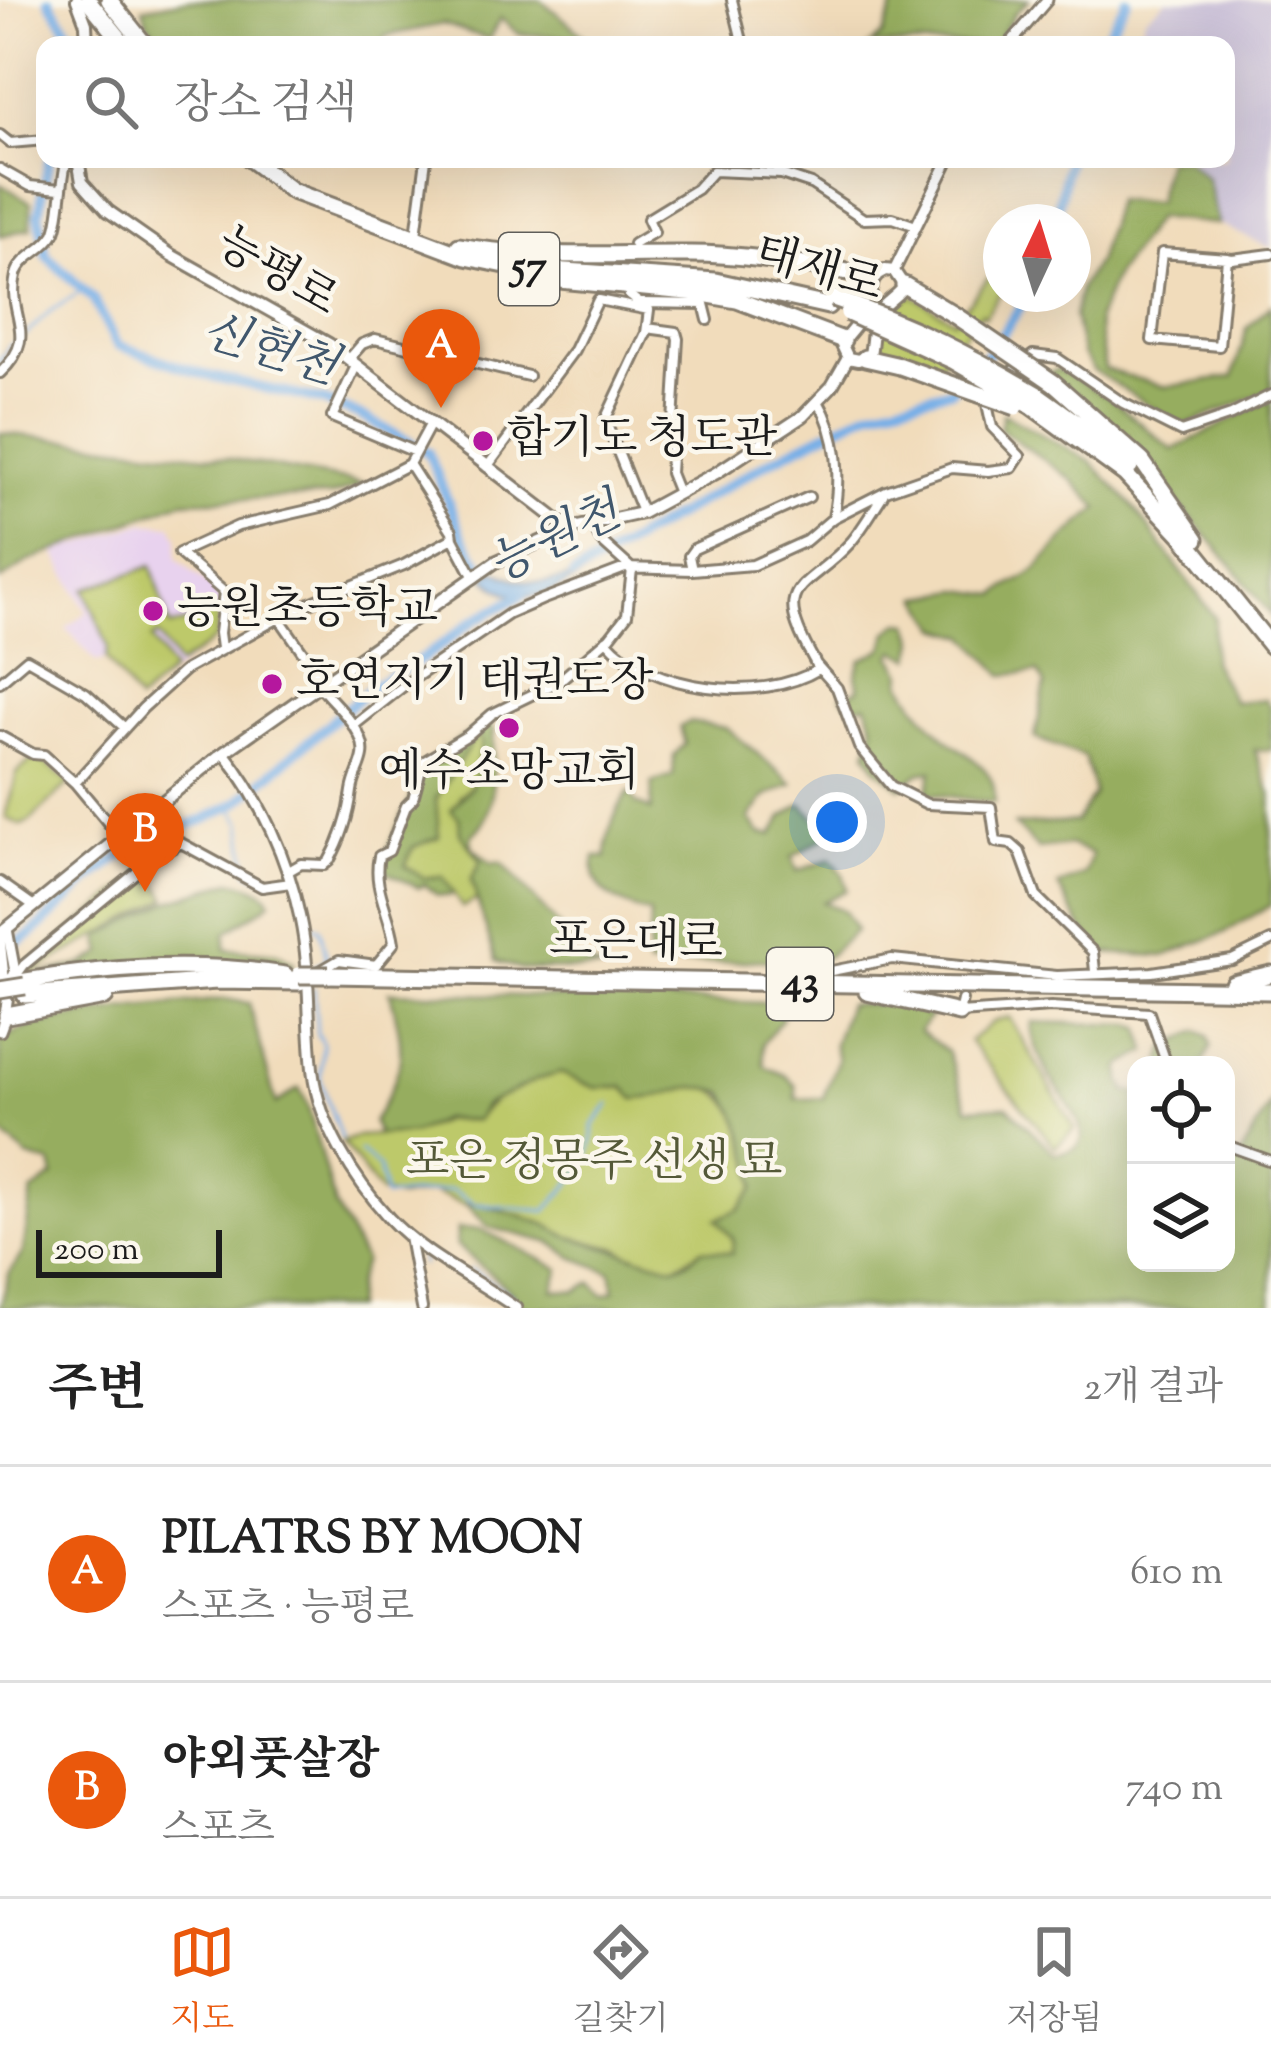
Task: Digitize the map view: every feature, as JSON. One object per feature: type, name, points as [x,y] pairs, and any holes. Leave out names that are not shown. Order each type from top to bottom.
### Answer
[{"type":"highway","points":[[92,0],[122,36]]},
{"type":"highway","points":[[109,0],[138,36]]},
{"type":"highway","name":"태재로","points":[[265,168],[292,190],[444,247],[498,260],[759,279],[884,315],[963,351],[1029,403]]},
{"type":"highway","name":"태재로","points":[[268,168],[293,185],[444,247]]},
{"type":"highway","points":[[444,247],[770,258],[874,276]]},
{"type":"highway","points":[[444,247],[488,267],[567,283],[698,292],[737,300],[843,340]]},
{"type":"highway","points":[[899,278],[1054,383],[1142,460],[1200,550]]},
{"type":"highway","points":[[857,358],[1029,403],[1200,550]]},
{"type":"highway","name":"57","points":[[1029,403],[1128,464],[1271,630]]},
{"type":"highway","name":"57","points":[[1200,550],[1271,646]]},
{"type":"highway","points":[[1138,990],[1240,983],[1271,974]]},
{"type":"highway","points":[[2,1019],[163,988],[292,977]]},
{"type":"highway","name":"43","points":[[11,985],[329,979]]},
{"type":"highway","name":"포은대로","points":[[329,979],[1138,990],[1271,997]]},
{"type":"highway","name":"포은대로","points":[[329,979],[1271,997]]},
{"type":"highway","points":[[864,992],[961,1006]]},
{"type":"main road","points":[[77,0],[87,36]]},
{"type":"main road","name":"능평로","points":[[80,168],[82,182],[108,211],[171,255],[329,344],[569,530]]},
{"type":"main road","points":[[3,936],[224,753],[497,561],[569,530],[642,513],[791,424],[872,344],[873,323],[884,303],[897,297],[899,278],[874,276],[871,304],[861,325],[843,340],[843,353],[857,358]]},
{"type":"street","points":[[732,0],[740,36]]},
{"type":"street","points":[[1017,36],[1047,0]]},
{"type":"street","points":[[0,135],[10,143],[36,141]]},
{"type":"street","points":[[0,373],[20,350],[16,273],[56,231],[66,168]]},
{"type":"street","points":[[416,235],[425,168]]},
{"type":"street","points":[[777,168],[781,174]]},
{"type":"street","points":[[899,278],[916,226],[945,168]]},
{"type":"street","points":[[0,169],[30,186],[60,189]]},
{"type":"street","points":[[634,244],[654,232],[648,219],[697,189],[713,171],[781,174],[811,184],[864,220],[893,218],[916,226]]},
{"type":"street","points":[[1227,258],[1219,346],[1152,340],[1162,253],[1227,258],[1271,254]]},
{"type":"street","points":[[629,295],[649,310]]},
{"type":"street","points":[[486,468],[574,350],[598,300],[649,310]]},
{"type":"street","points":[[640,303],[704,304],[708,320]]},
{"type":"street","points":[[642,513],[605,420],[647,328],[649,310]]},
{"type":"street","points":[[647,328],[676,332],[679,361],[670,473],[678,493]]},
{"type":"street","points":[[417,448],[333,415],[362,344],[376,339],[528,376]]},
{"type":"street","points":[[593,524],[602,543],[630,565],[649,570],[752,566],[806,541],[833,518],[886,491],[952,468],[1012,468],[1020,456],[992,427],[987,404],[1002,379],[1033,355],[1057,358],[1123,403],[1181,433],[1271,395]]},
{"type":"street","points":[[818,401],[837,460],[839,487],[833,518]]},
{"type":"street","points":[[221,648],[218,633],[224,592],[179,553],[238,526],[330,505],[409,464],[430,425]]},
{"type":"street","points":[[409,464],[452,530],[474,578]]},
{"type":"street","points":[[886,491],[851,542],[802,582],[796,593],[797,631],[837,688],[859,747],[891,786],[927,804],[991,808],[996,842],[1011,844],[1020,852],[1036,896],[1093,952],[1095,971]]},
{"type":"street","points":[[692,570],[689,556],[694,549],[809,497]]},
{"type":"street","points":[[75,783],[175,677],[279,618],[404,566],[452,538]]},
{"type":"street","points":[[630,565],[631,600]]},
{"type":"street","points":[[352,725],[509,614],[630,565]]},
{"type":"street","points":[[292,977],[324,971],[339,960],[376,965],[394,943],[378,889],[377,863],[389,851],[413,799],[423,762],[492,714],[558,682],[621,624],[649,570]]},
{"type":"street","points":[[2,1019],[11,985],[24,965],[155,857],[181,843],[262,887],[289,877],[302,864],[324,865],[346,826],[365,754],[352,725],[279,618]]},
{"type":"street","points":[[606,640],[644,670],[696,686],[768,685],[806,676],[817,665]]},
{"type":"street","points":[[0,682],[27,659],[86,693],[125,728]]},
{"type":"street","points":[[0,736],[44,755],[75,783],[119,836]]},
{"type":"street","points":[[224,753],[262,814],[301,919],[292,977],[320,1105],[364,1187],[409,1235],[516,1308]]},
{"type":"street","points":[[0,882],[34,906]]},
{"type":"street","points":[[3,936],[11,985]]},
{"type":"street","points":[[761,983],[892,959],[1040,975],[1152,972],[1232,960],[1271,941]]},
{"type":"street","points":[[961,1006],[1149,1013],[1164,1056]]},
{"type":"street","points":[[1235,1148],[1271,1161]]},
{"type":"street","points":[[409,1235],[422,1308]]},
{"type":"shaded area","points":[[1167,0],[1271,0],[1271,248],[1218,224],[1207,179],[1195,168],[1235,168],[1235,36],[1140,36],[1145,17]]},
{"type":"shaded area","name":"능원초등학교","points":[[142,523],[172,525],[178,538],[177,558],[219,594],[220,603],[216,639],[138,702],[106,659],[96,662],[66,628],[87,612],[55,553]]},
{"type":"green space","points":[[186,0],[541,0],[585,36],[519,34],[500,18],[491,36],[443,24],[385,36],[158,36],[143,8]]},
{"type":"green space","points":[[896,0],[1029,0],[1001,36],[883,35]]},
{"type":"green space","points":[[1164,168],[1195,168],[1207,179],[1218,224],[1156,218],[1115,276],[1097,319],[1105,369],[1165,387],[1233,377],[1247,328],[1271,305],[1271,390],[1179,424],[1094,371],[1082,354],[1074,316],[1075,312],[1091,312],[1091,270],[1115,200],[1156,203]]},
{"type":"green space","points":[[0,184],[31,202],[31,228],[0,236]]},
{"type":"green space","points":[[983,285],[983,312],[988,312],[981,313],[937,367],[877,355],[885,319],[912,295],[954,320]]},
{"type":"green space","points":[[1058,369],[1111,399],[1173,450],[1271,399],[1271,616],[1193,520],[1048,373]]},
{"type":"green space","points":[[1003,413],[1091,462],[1132,505],[1215,618],[1212,661],[1234,702],[1265,699],[1271,708],[1271,750],[1255,750],[1271,794],[1271,905],[1224,933],[1164,956],[1100,953],[1058,886],[1085,874],[1092,854],[1069,845],[1038,849],[1015,825],[1076,822],[1094,793],[1085,757],[1035,738],[1045,684],[1038,672],[1003,675],[967,636],[939,628],[920,597],[960,590],[997,595],[1033,573],[1099,508],[1070,478],[1000,429]]},
{"type":"green space","points":[[0,433],[227,458],[366,484],[331,496],[183,501],[29,561],[0,581]]},
{"type":"green space","points":[[152,566],[170,627],[218,613],[216,639],[178,666],[158,635],[152,639],[172,671],[138,702],[106,658],[108,647],[85,589]]},
{"type":"green space","points":[[900,622],[910,623],[916,641],[912,658],[896,651],[892,655],[903,673],[902,683],[933,725],[987,772],[994,803],[927,793],[932,771],[919,773],[901,788],[877,769],[867,752],[874,727],[867,705],[850,706],[842,696],[859,689],[856,675],[861,660],[884,648],[888,632]]},
{"type":"green space","points":[[486,721],[494,730],[493,787],[487,814],[471,836],[472,847],[491,863],[502,863],[571,940],[572,957],[603,970],[519,969],[496,961],[471,880],[481,861],[460,833],[459,818],[451,810],[472,785],[482,742],[477,734],[436,799],[439,837],[413,847],[405,866],[424,878],[442,876],[453,892],[437,895],[424,884],[419,888],[383,870],[385,854],[426,762]]},
{"type":"green space","points":[[689,722],[727,728],[793,784],[765,797],[749,819],[760,833],[772,835],[784,816],[802,804],[830,834],[792,857],[797,871],[831,859],[843,874],[847,890],[823,902],[843,910],[856,930],[827,957],[648,966],[650,914],[609,896],[596,880],[595,857],[606,857],[619,807],[629,792],[637,804],[651,810],[652,783],[673,776],[674,755],[685,744],[680,727]]},
{"type":"green space","points":[[477,733],[482,741],[472,785],[460,796],[460,817],[482,861],[471,880],[478,899],[462,907],[442,876],[424,878],[405,866],[436,799]]},
{"type":"green space","points":[[36,756],[70,783],[21,825],[6,818],[7,808],[16,774]]},
{"type":"green space","points":[[148,869],[167,898],[29,974],[26,966]]},
{"type":"green space","points":[[231,881],[259,889],[271,901],[226,933],[226,949],[277,953],[294,963],[292,967],[202,961],[39,974],[82,965],[103,953],[99,937],[167,902]]},
{"type":"green space","points":[[390,992],[772,1003],[783,1018],[763,1043],[764,1066],[796,1086],[796,1099],[823,1098],[838,1059],[834,1044],[848,1004],[900,1004],[931,1016],[919,1031],[947,1051],[968,1108],[1007,1106],[1054,1153],[1071,1150],[1080,1143],[1082,1133],[1040,1056],[1032,1022],[1132,1025],[1141,1028],[1147,1052],[1127,1056],[1121,1066],[1127,1092],[1127,1272],[1235,1272],[1235,1165],[1271,1103],[1271,1308],[525,1308],[456,1245],[457,1229],[480,1229],[560,1269],[553,1290],[576,1291],[592,1282],[603,1295],[615,1291],[611,1272],[572,1257],[552,1243],[488,1227],[466,1204],[481,1204],[567,1236],[674,1267],[702,1249],[732,1253],[733,1239],[717,1219],[739,1209],[755,1187],[736,1115],[724,1092],[698,1087],[635,1099],[623,1086],[596,1088],[561,1073],[485,1105],[476,1120],[442,1119],[414,1133],[378,1135],[373,1122],[397,1073],[399,1031]]},
{"type":"green space","points":[[225,999],[249,1003],[276,1104],[299,1088],[307,1103],[335,1206],[364,1261],[354,1308],[0,1308],[9,1274],[23,1252],[32,1192],[54,1176],[51,1164],[28,1157],[0,1132],[0,1042],[16,1032],[71,1017]]},
{"type":"green space","points":[[1009,1017],[1075,1129],[1055,1147],[969,1041],[993,1022]]},
{"type":"green space","points":[[1198,1031],[1208,1036],[1211,1047],[1206,1056],[1163,1056],[1166,1047]]},
{"type":"green space","name":"포은 정몽주 선생 묘","points":[[561,1073],[596,1087],[699,1084],[731,1105],[748,1141],[755,1175],[735,1254],[700,1251],[674,1267],[570,1237],[522,1216],[463,1204],[432,1192],[399,1198],[380,1193],[342,1142],[358,1136],[415,1132],[444,1120],[476,1120],[514,1089]]},
{"type":"water","points":[[597,565],[540,595],[512,594],[485,577],[495,570],[520,580],[546,582]]},
{"type":"waterway","name":"신현천","points":[[49,0],[72,36]]},
{"type":"waterway","name":"능원천","points":[[1106,36],[1127,0]]},
{"type":"waterway","name":"신현천","points":[[47,168],[39,214],[46,255],[93,299],[117,345],[205,375],[323,401],[428,452],[463,539],[480,564]]},
{"type":"waterway","name":"능원천","points":[[1059,204],[1066,168]]},
{"type":"waterway","points":[[26,335],[48,313],[83,290]]},
{"type":"waterway","name":"능원천","points":[[573,576],[770,461],[871,410],[951,390],[993,348],[1017,312]]},
{"type":"waterway","points":[[0,362],[18,341]]},
{"type":"waterway","name":"능원천","points":[[3,950],[31,935],[89,880],[142,841],[206,819],[238,802],[374,685],[522,595]]},
{"type":"waterway","points":[[231,806],[242,823],[248,872],[273,880]]},
{"type":"waterway","points":[[310,925],[320,928],[327,959],[314,967]]},
{"type":"waterway","points":[[314,988],[317,1034],[323,1044],[320,1078],[341,1138]]},
{"type":"waterway","points":[[360,1151],[379,1168],[385,1197],[452,1190],[475,1204],[546,1211],[585,1161],[593,1126],[610,1104]]},
{"type":"waterway","points":[[421,1253],[422,1265]]},
{"type":"waterway","points":[[470,1269],[511,1296]]},
{"type":"tunnel","points":[[962,1000],[969,975]]},
{"type":"place","name":"PILATRS BY MOON","points":[[441,408]]},
{"type":"place","name":"합기도 청도관","points":[[483,441]]},
{"type":"place","name":"능원초등학교","points":[[153,611]]},
{"type":"place","name":"호연지기 태권도장","points":[[272,684]]},
{"type":"place","name":"예수소망교회","points":[[509,728]]},
{"type":"place","name":"야외풋살장","points":[[145,892]]}]
